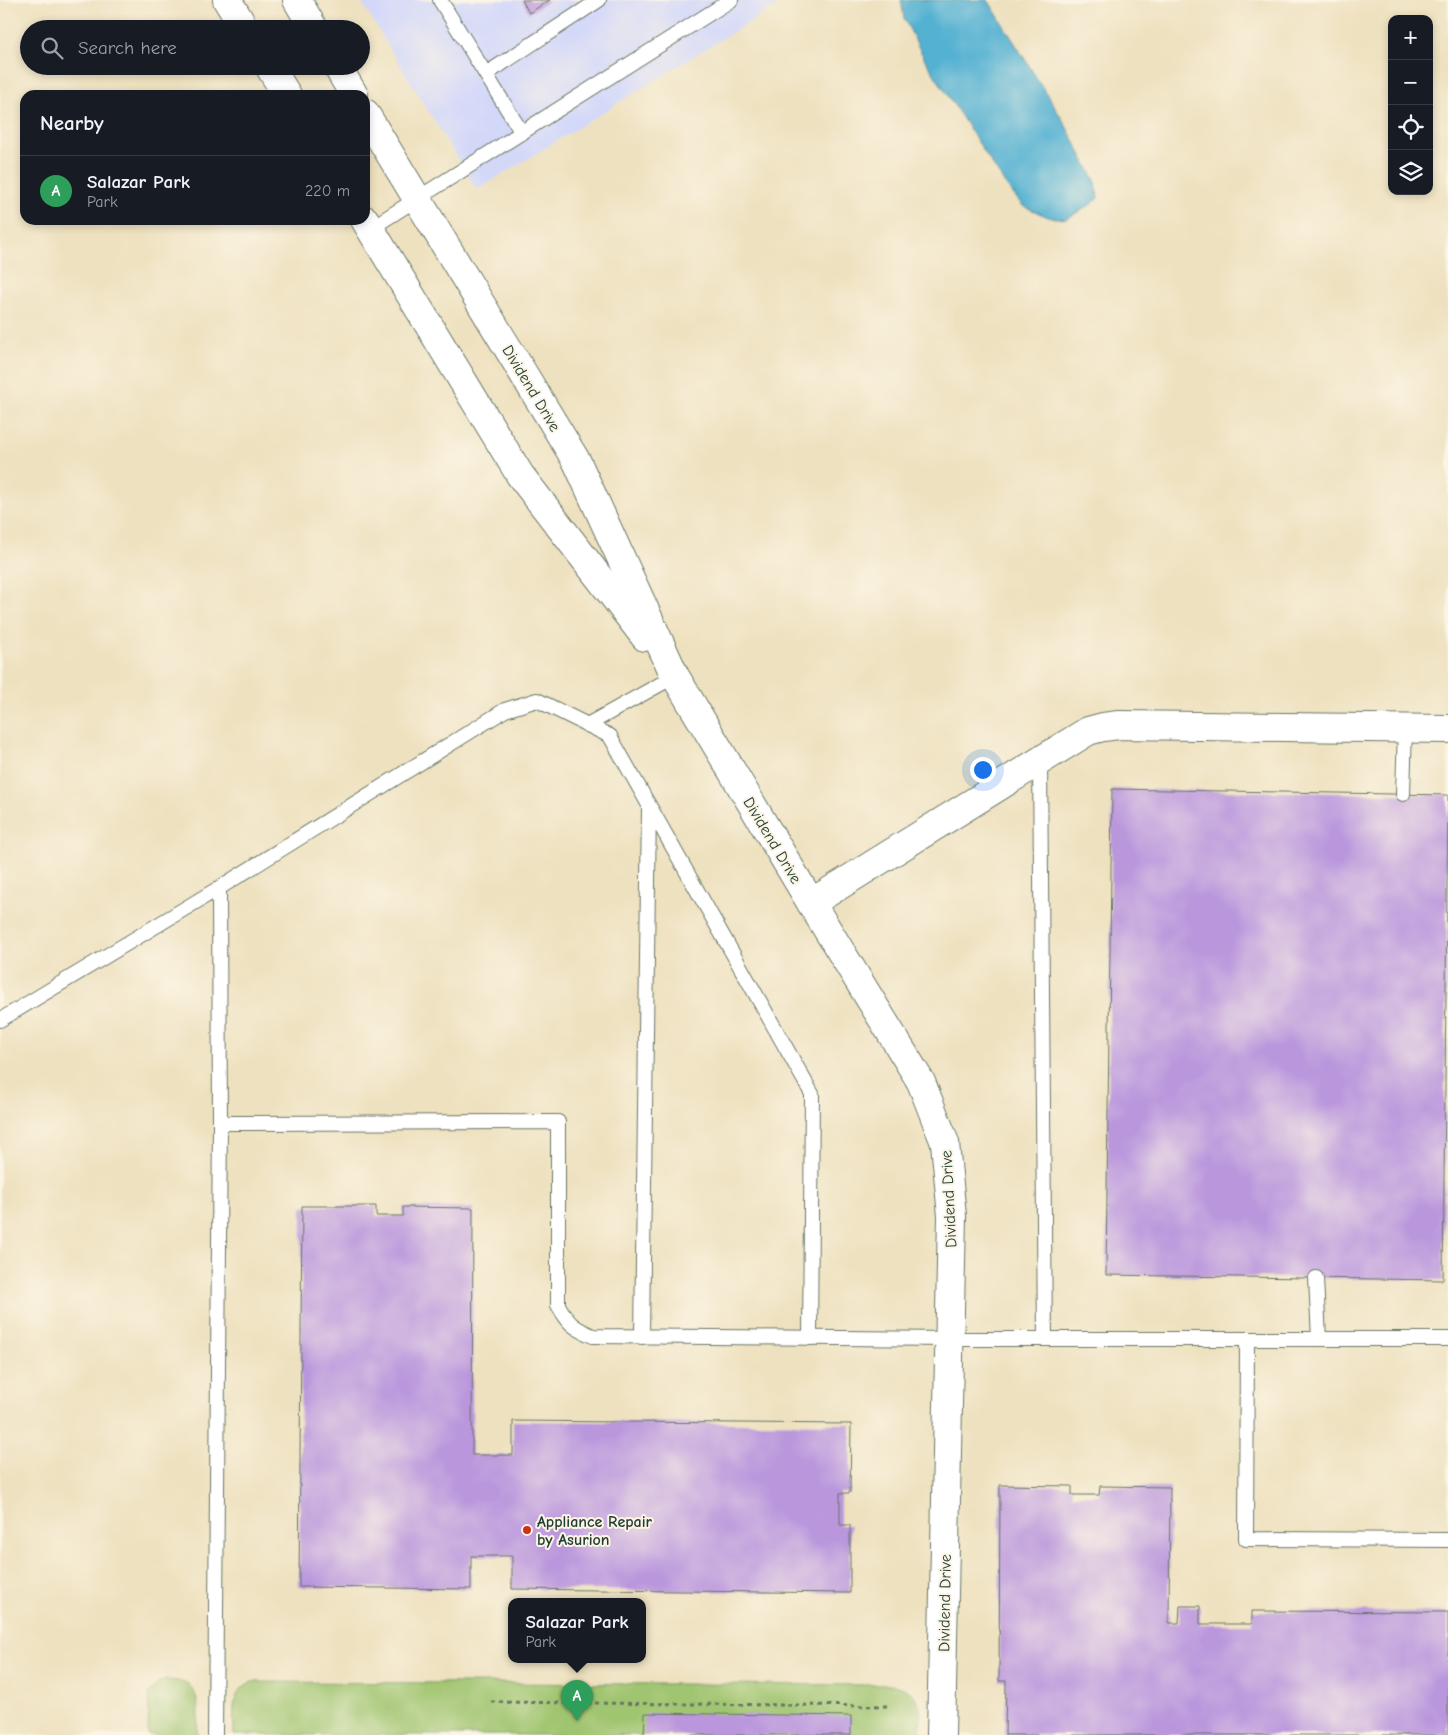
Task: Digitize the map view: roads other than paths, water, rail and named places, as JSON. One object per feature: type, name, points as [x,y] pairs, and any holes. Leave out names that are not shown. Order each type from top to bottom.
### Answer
[{"type":"street","points":[[227,0],[239,20]]},
{"type":"street","points":[[297,0],[309,20]]},
{"type":"street","points":[[275,75],[284,90]]},
{"type":"street","points":[[342,75],[351,90]]},
{"type":"street","name":"Dividend Drive","points":[[370,120],[577,462],[675,676],[921,1082],[946,1143],[952,1216],[941,1735]]},
{"type":"street","name":"Dividend Drive","points":[[369,225],[520,474],[675,676]]},
{"type":"street","points":[[811,903],[1088,732],[1103,727],[1120,725],[1448,729]]},
{"type":"lane","points":[[440,0],[522,133]]},
{"type":"lane","points":[[486,74],[599,0]]},
{"type":"lane","points":[[370,223],[417,199],[732,0]]},
{"type":"lane","points":[[587,725],[675,676]]},
{"type":"lane","points":[[0,1020],[219,888],[504,710],[537,700],[610,736],[812,1094],[810,1338]]},
{"type":"lane","points":[[1403,794],[1405,728]]},
{"type":"lane","points":[[1040,761],[1045,1339]]},
{"type":"lane","points":[[642,1337],[649,806]]},
{"type":"lane","points":[[215,1735],[220,1122],[219,888]]},
{"type":"lane","points":[[220,1122],[558,1122],[558,1305],[568,1322],[581,1331],[593,1336],[950,1339],[1448,1339]]},
{"type":"lane","points":[[1316,1278],[1319,1339]]},
{"type":"lane","points":[[1247,1339],[1246,1539],[1448,1540]]},
{"type":"water","points":[[901,0],[988,0],[1064,122],[1096,182],[1098,198],[1089,206],[1066,219],[1048,217],[1023,206],[1005,184],[925,60],[904,18]]},
{"type":"place","name":"Appliance Repair by Asurion","points":[[527,1530]]},
{"type":"place","name":"Salazar Park","points":[[577,1721]]}]
